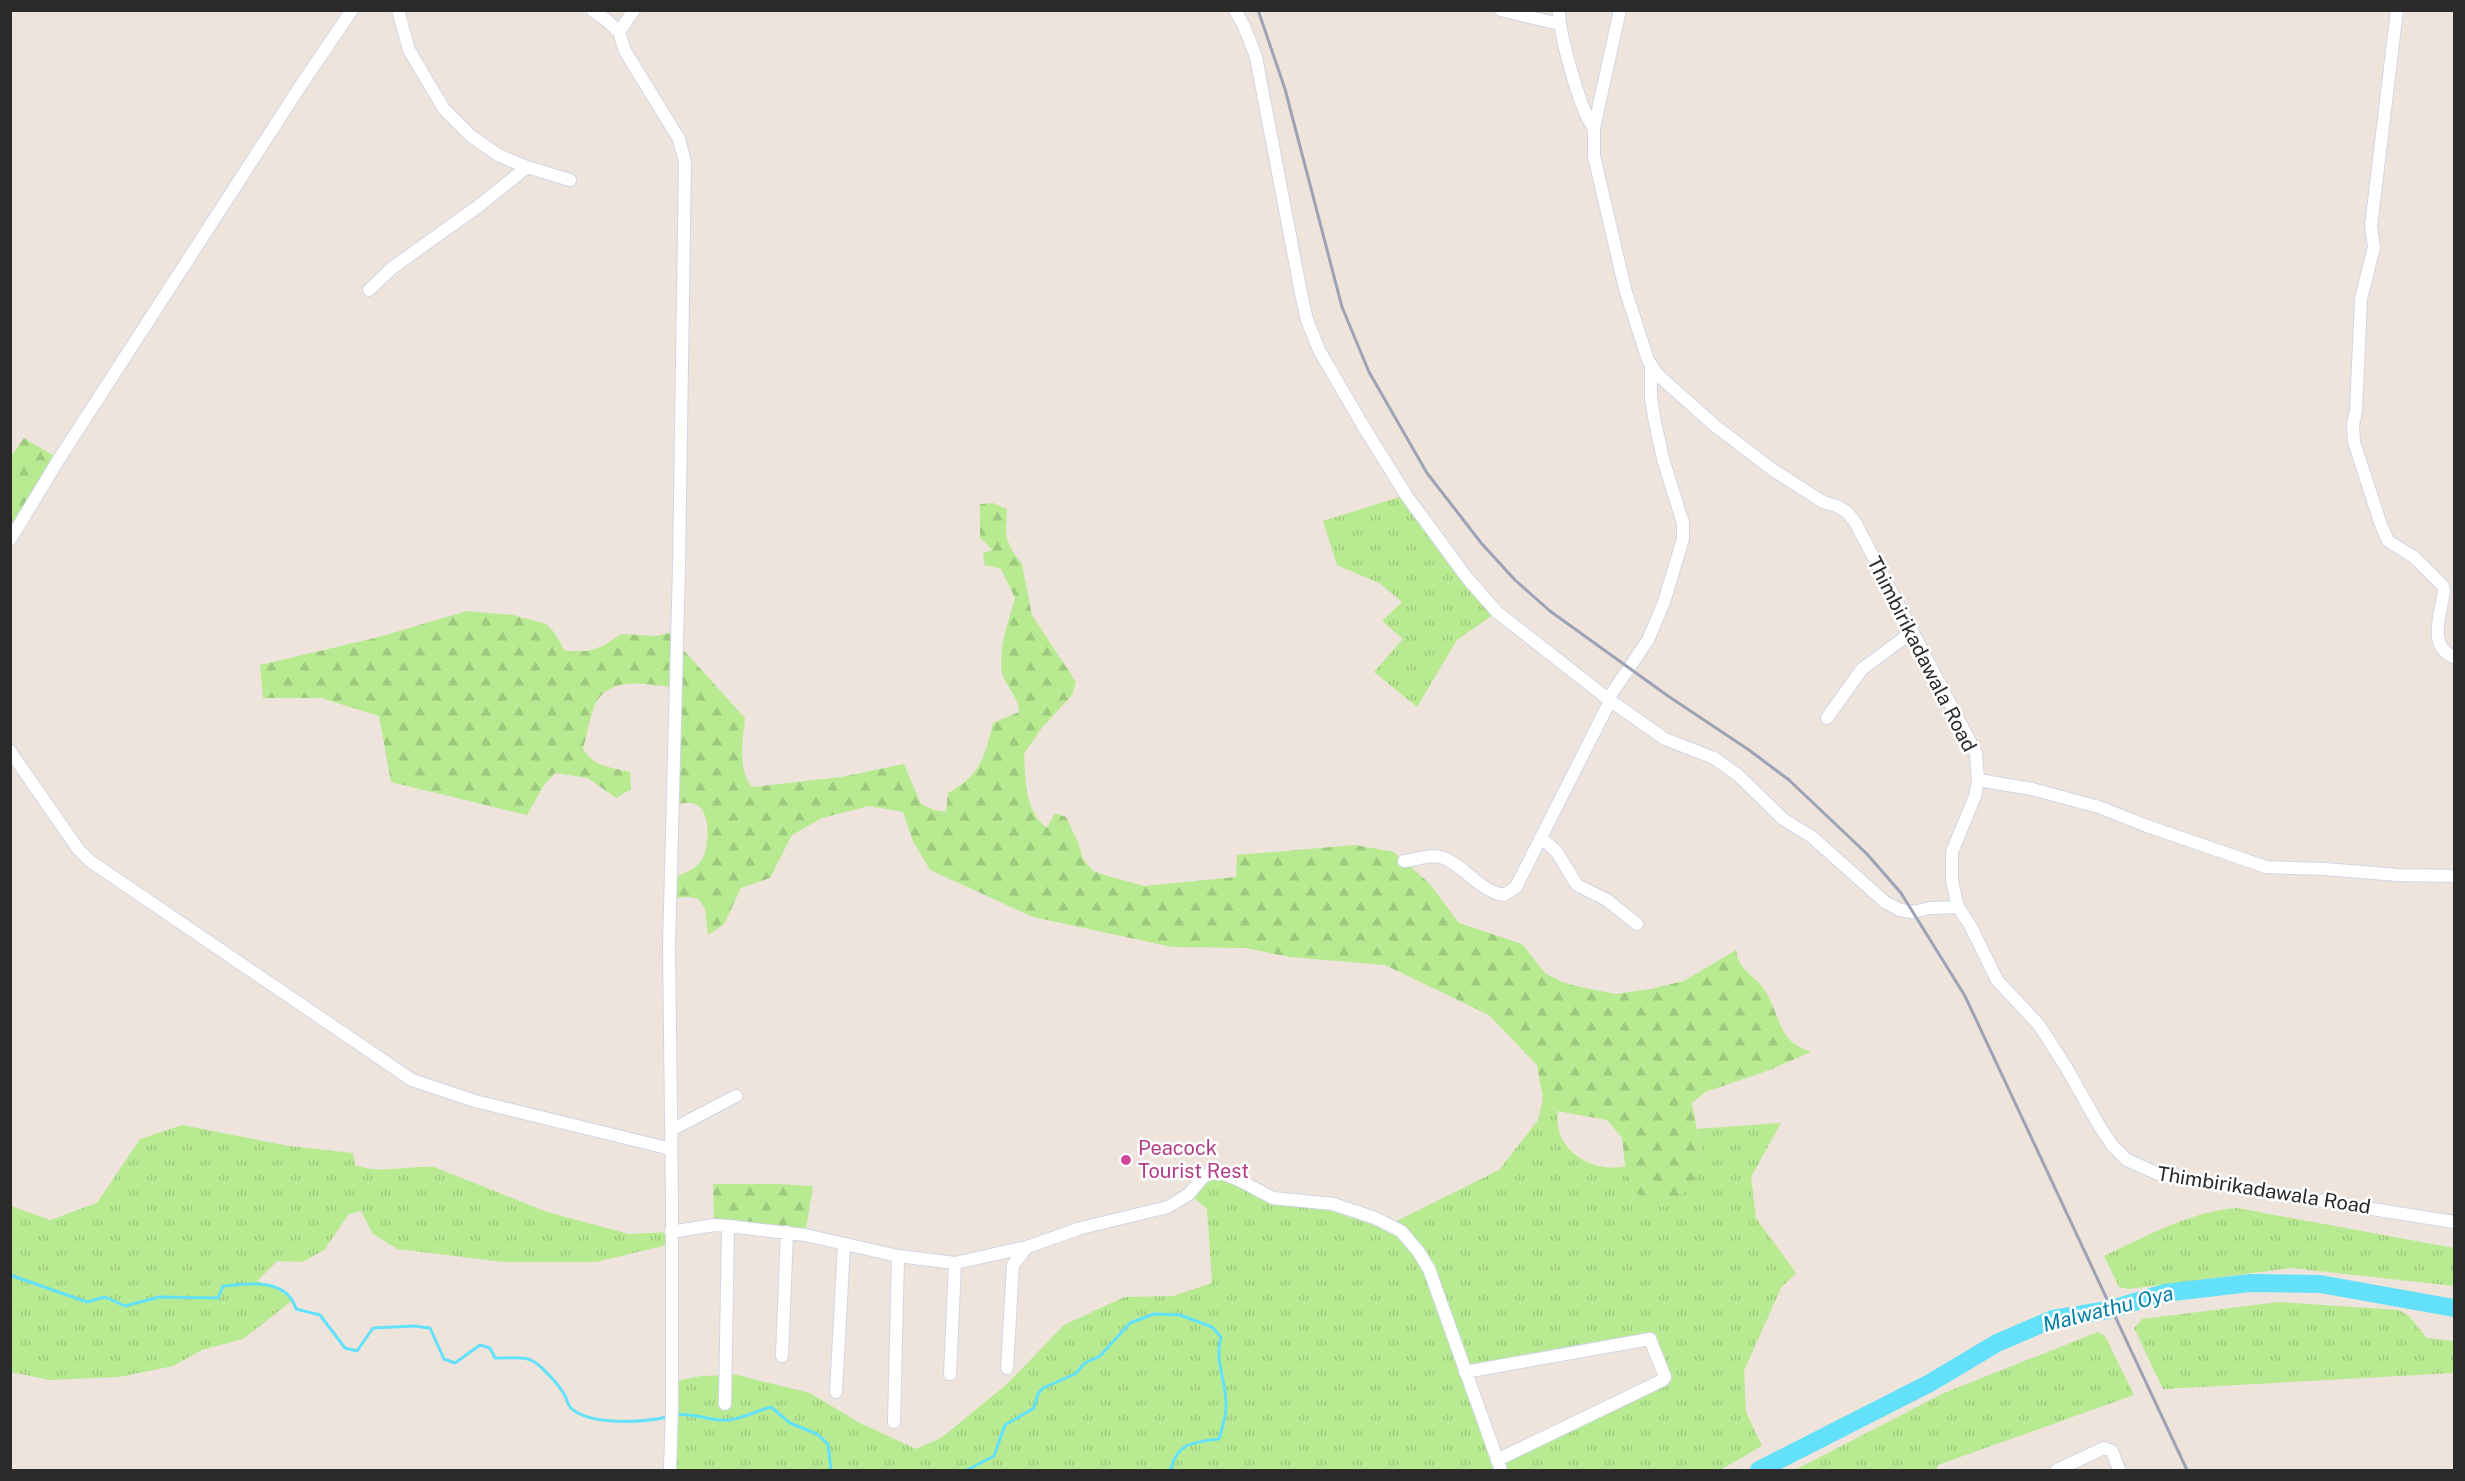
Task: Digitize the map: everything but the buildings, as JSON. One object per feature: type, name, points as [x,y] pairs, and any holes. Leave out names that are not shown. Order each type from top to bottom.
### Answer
[{"type":"street","points":[[398,10],[409,50],[444,108],[471,136],[498,155],[527,167],[570,180]]},
{"type":"street","points":[[592,10],[619,32],[625,51],[679,139],[685,162],[679,566],[669,946],[672,1408],[670,1470]]},
{"type":"street","points":[[619,32],[634,10]]},
{"type":"street","points":[[1235,10],[1256,57],[1301,293],[1307,320],[1319,350],[1406,495],[1468,579],[1497,612],[1609,700],[1665,739],[1714,758],[1738,775],[1783,819],[1812,837],[1885,902],[1900,910],[1913,912],[1930,908],[1958,907]]},
{"type":"street","points":[[1501,10],[1559,24]]},
{"type":"street","points":[[1559,10],[1559,24],[1592,125]]},
{"type":"street","points":[[1592,125],[1620,10]]},
{"type":"street","points":[[2397,10],[2371,226],[2374,247],[2361,299],[2356,411],[2353,425],[2354,442],[2388,541],[2414,557],[2443,586],[2437,637],[2439,648],[2454,657]]},
{"type":"street","points":[[10,540],[59,459],[346,12]]},
{"type":"street","name":"Thimbirikadawala Road","points":[[1592,125],[1594,156],[1625,289],[1640,338],[1658,375],[1714,425],[1773,470],[1823,502],[1837,506],[1855,522],[1976,753],[1978,780],[1975,796],[1952,852],[1952,881],[1958,907],[1970,925],[1997,980],[2039,1025],[2066,1067],[2100,1128],[2127,1160],[2163,1176],[2454,1222]]},
{"type":"street","points":[[369,290],[392,268],[480,205],[527,167]]},
{"type":"street","points":[[1404,861],[1426,856],[1445,858],[1492,893],[1504,895],[1516,887],[1609,700],[1648,640],[1664,602],[1683,539],[1683,523],[1663,459],[1654,417],[1650,388],[1652,365]]},
{"type":"street","points":[[1827,718],[1862,669],[1912,632]]},
{"type":"street","points":[[10,751],[78,849],[90,861],[412,1080],[474,1101],[671,1149]]},
{"type":"street","points":[[1978,780],[2032,789],[2099,807],[2266,867],[2454,876]]},
{"type":"street","points":[[1541,838],[1556,851],[1577,885],[1607,900],[1637,924]]},
{"type":"street","points":[[671,1130],[736,1096]]},
{"type":"street","points":[[671,1232],[714,1225],[787,1232],[898,1256],[955,1263],[1027,1247],[1082,1228],[1168,1207],[1189,1194],[1204,1176],[1211,1173],[1224,1174],[1273,1198],[1333,1204],[1375,1218],[1401,1231],[1410,1240],[1429,1269],[1465,1372],[1499,1465],[1665,1377],[1650,1339],[1465,1372]]},
{"type":"street","points":[[725,1404],[728,1226]]},
{"type":"street","points":[[782,1356],[787,1232]]},
{"type":"street","points":[[836,1392],[844,1245]]},
{"type":"street","points":[[1007,1368],[1013,1265],[1027,1247]]},
{"type":"street","points":[[894,1422],[898,1256]]},
{"type":"street","points":[[950,1374],[955,1263]]},
{"type":"street","points":[[2057,1470],[2104,1448],[2112,1451],[2119,1470]]},
{"type":"green space","points":[[24,438],[59,459],[11,532],[11,457]]},
{"type":"green space","points":[[1406,495],[1497,612],[1457,640],[1417,707],[1374,672],[1403,639],[1382,621],[1402,602],[1379,583],[1337,565],[1323,521]]},
{"type":"green space","points":[[993,503],[1007,509],[1006,537],[1022,564],[1032,615],[1076,682],[1072,695],[1041,729],[1024,754],[1030,804],[1039,821],[1047,828],[1055,813],[1066,817],[1083,859],[1093,871],[1144,886],[1236,877],[1237,855],[1355,845],[1394,852],[1430,884],[1459,923],[1522,944],[1545,973],[1562,982],[1616,994],[1651,989],[1684,981],[1736,950],[1744,969],[1767,994],[1787,1037],[1798,1046],[1811,1052],[1767,1071],[1705,1092],[1692,1103],[1703,1163],[1689,1189],[1665,1207],[1628,1190],[1622,1138],[1607,1120],[1557,1111],[1543,1099],[1537,1065],[1489,1015],[1385,965],[1290,957],[1246,948],[1172,947],[1033,917],[930,870],[913,841],[903,812],[869,806],[822,818],[792,835],[770,878],[741,888],[724,924],[708,935],[705,909],[699,899],[670,898],[670,879],[690,870],[702,860],[708,835],[706,819],[700,807],[692,803],[671,804],[675,688],[624,684],[606,691],[596,703],[583,748],[597,763],[630,772],[631,789],[616,798],[588,778],[555,773],[544,785],[527,815],[391,782],[379,716],[321,698],[263,698],[260,665],[379,637],[467,611],[513,615],[546,624],[554,632],[565,651],[587,651],[603,646],[621,634],[657,636],[677,631],[677,643],[745,718],[743,763],[747,780],[752,787],[841,777],[904,764],[921,804],[946,812],[948,793],[967,780],[980,764],[993,723],[1019,712],[1002,673],[1001,664],[1005,635],[1015,598],[1001,569],[985,565],[983,553],[992,550],[980,537],[980,504]]},
{"type":"green space","points":[[1543,1099],[1557,1111],[1558,1129],[1569,1149],[1595,1165],[1616,1168],[1626,1166],[1628,1190],[1703,1163],[1697,1129],[1781,1123],[1751,1177],[1756,1218],[1796,1273],[1781,1288],[1744,1371],[1746,1412],[1762,1446],[1720,1470],[670,1470],[671,1382],[701,1376],[737,1375],[810,1393],[858,1422],[916,1449],[941,1438],[1006,1385],[1064,1325],[1124,1297],[1173,1296],[1212,1283],[1207,1209],[1189,1194],[1211,1173],[1296,1201],[1389,1225],[1499,1170],[1538,1120]],"holes":[[[1650,1339],[1665,1377],[1497,1460],[1465,1372]]]},
{"type":"green space","points":[[182,1125],[289,1146],[353,1153],[355,1165],[365,1168],[384,1170],[434,1167],[547,1212],[629,1234],[671,1232],[671,1244],[596,1262],[504,1262],[397,1249],[373,1234],[361,1211],[349,1214],[324,1250],[303,1262],[277,1261],[257,1281],[272,1286],[293,1300],[243,1339],[202,1350],[173,1366],[119,1377],[49,1380],[11,1372],[11,1206],[50,1220],[97,1203],[140,1139]]},
{"type":"green space","points":[[713,1184],[813,1186],[805,1235],[714,1225]]},
{"type":"green space","points":[[2237,1208],[2454,1248],[2454,1286],[2291,1268],[2129,1289],[2119,1287],[2104,1256],[2186,1219]]},
{"type":"green space","points":[[2279,1302],[2399,1310],[2409,1316],[2427,1338],[2454,1341],[2454,1373],[2163,1389],[2134,1328],[2142,1319]]},
{"type":"green space","points":[[2098,1332],[2105,1336],[2134,1395],[1938,1465],[1936,1470],[1795,1470],[1944,1393]]},
{"type":"waterway","points":[[10,1275],[87,1302],[105,1297],[125,1306],[159,1297],[218,1298],[223,1286],[255,1284],[276,1287],[291,1299],[296,1309],[320,1315],[345,1348],[357,1351],[373,1328],[414,1326],[430,1328],[444,1359],[455,1363],[480,1345],[490,1348],[495,1358],[520,1358],[532,1361],[558,1385],[570,1407],[578,1413],[603,1420],[618,1421],[670,1416]]},
{"type":"waterway","name":"Malwathu Oya","points":[[1759,1470],[1930,1383],[1997,1343],[2053,1319],[2108,1310],[2164,1293],[2250,1283],[2320,1284],[2454,1308]]},
{"type":"waterway","points":[[967,1470],[994,1456],[1005,1425],[1034,1408],[1038,1394],[1043,1388],[1075,1374],[1085,1363],[1100,1356],[1130,1323],[1154,1314],[1180,1315],[1212,1327],[1221,1337],[1219,1355],[1226,1407],[1219,1439],[1195,1443],[1183,1448],[1174,1459],[1171,1468],[1173,1470]]},
{"type":"waterway","points":[[676,1415],[729,1420],[771,1407],[790,1423],[817,1434],[828,1444],[831,1470]]},
{"type":"railway","points":[[1258,10],[1285,89],[1342,307],[1369,372],[1427,473],[1482,544],[1515,580],[1550,611],[1789,780],[1867,854],[1901,893],[1965,996],[2187,1470]]},
{"type":"place","name":"Peacock Tourist Rest","points":[[1126,1160]]}]
